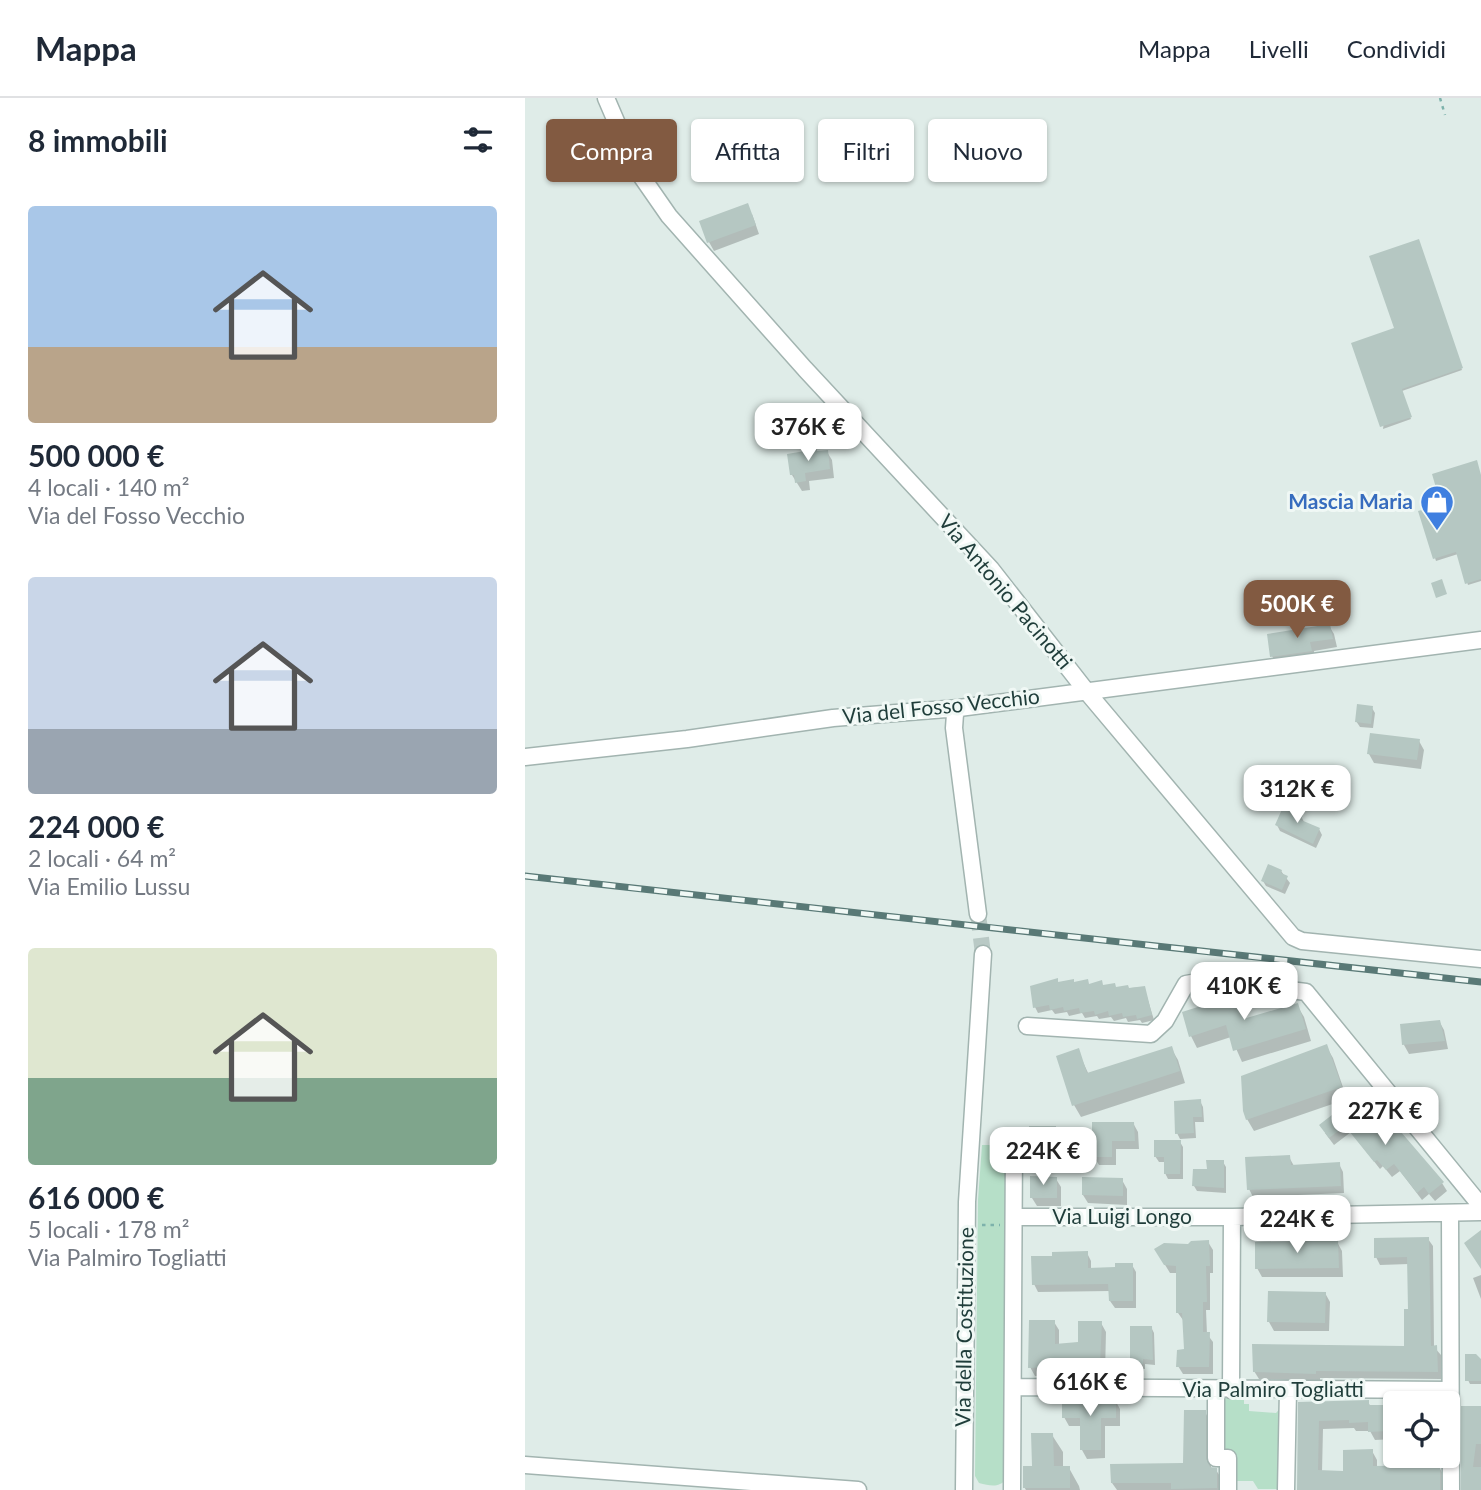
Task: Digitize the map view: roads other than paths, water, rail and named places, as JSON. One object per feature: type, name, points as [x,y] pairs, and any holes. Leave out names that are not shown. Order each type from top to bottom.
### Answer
[{"type":"street","name":"Via Antonio Pacinotti","points":[[606,98],[637,170],[669,216],[805,369],[991,569],[1087,692],[1293,937],[1302,941],[1481,959]]},
{"type":"street","name":"Via del Fosso Vecchio","points":[[525,757],[711,736],[833,718],[959,708],[1481,640]]},
{"type":"street","points":[[959,708],[955,714],[954,728],[978,914]]},
{"type":"street","name":"Via della Costituzione","points":[[964,1490],[966,1225],[983,954]]},
{"type":"street","points":[[1027,1026],[1151,1034],[1165,1021],[1186,984],[1197,981],[1209,980],[1306,992],[1481,1206]]},
{"type":"street","points":[[1012,1490],[1014,1143]]},
{"type":"street","name":"Via Luigi Longo","points":[[1014,1221],[1481,1212]]},
{"type":"street","points":[[1450,1213],[1451,1490]]},
{"type":"street","points":[[1228,1490],[1228,1458],[1216,1458],[1224,1390],[1232,1217]]},
{"type":"street","name":"Via Palmiro Togliatti","points":[[1013,1387],[1450,1390]]},
{"type":"street","points":[[1286,1490],[1288,1390]]},
{"type":"street","points":[[525,1465],[858,1490]]},
{"type":"tunnel","points":[[978,914],[983,954]]},
{"type":"railway","points":[[525,876],[1481,982]]},
{"type":"place","name":"Mascia Maria","points":[[1437,532]]}]
